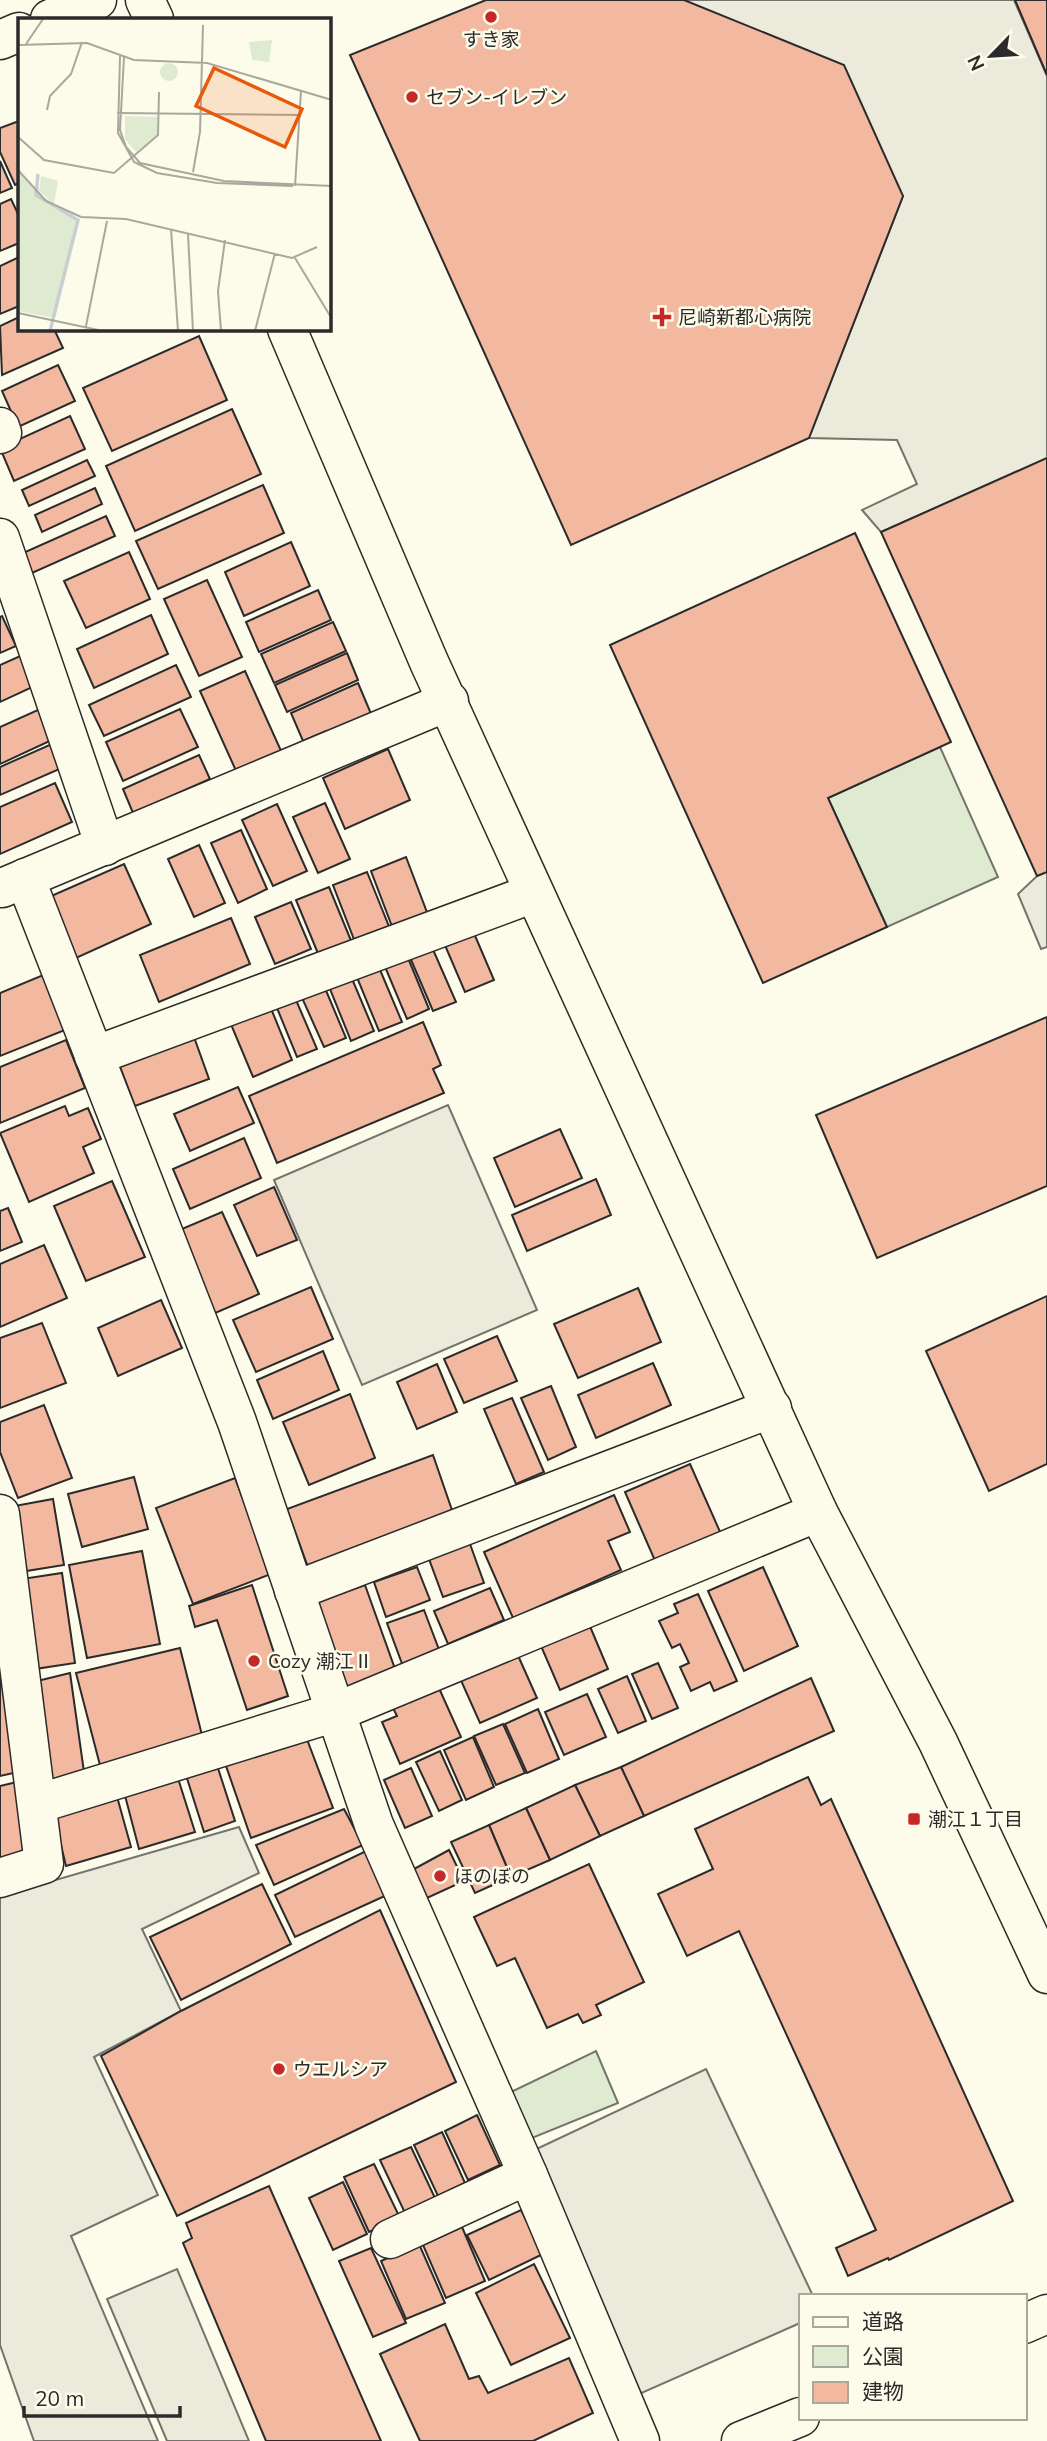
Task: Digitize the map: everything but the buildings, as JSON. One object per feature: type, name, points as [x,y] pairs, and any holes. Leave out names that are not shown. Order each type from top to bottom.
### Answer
[{"type":"street","points":[[52,18],[97,0]]},
{"type":"street","points":[[145,0],[154,18]]},
{"type":"street","points":[[0,40],[18,32]]},
{"type":"street","points":[[288,331],[429,662],[818,1513],[938,1742],[1047,1974]]},
{"type":"street","points":[[0,428],[0,434]]},
{"type":"street","points":[[0,538],[105,846]]},
{"type":"street","points":[[449,701],[12,883],[94,1056],[237,1422],[374,1825],[528,2175],[640,2441]]},
{"type":"street","points":[[94,1056],[534,893]]},
{"type":"street","points":[[294,1591],[772,1408]]},
{"type":"street","points":[[37,1804],[336,1712],[818,1513]]},
{"type":"street","points":[[0,1514],[44,1864],[0,1878]]},
{"type":"street","points":[[390,2239],[528,2175]]},
{"type":"street","points":[[1026,2323],[1047,2314]]},
{"type":"street","points":[[741,2441],[799,2417]]},
{"type":"green space","points":[[940,747],[998,877],[887,927],[828,798]]},
{"type":"green space","points":[[596,2051],[618,2103],[532,2138],[511,2092]]},
{"type":"shaded area","points":[[684,0],[1014,0],[1047,76],[1047,458],[881,532],[862,510],[917,484],[897,440],[809,438],[903,196]]},
{"type":"shaded area","points":[[1047,872],[1047,947],[1041,949],[1018,894],[1037,876]]},
{"type":"shaded area","points":[[448,1105],[537,1310],[362,1385],[274,1180]]},
{"type":"shaded area","points":[[239,1827],[259,1873],[142,1929],[181,2011],[94,2057],[158,2195],[71,2236],[158,2441],[34,2441],[0,2345],[0,1896]]},
{"type":"shaded area","points":[[706,2069],[812,2294],[799,2294],[799,2323],[637,2395],[528,2153]]},
{"type":"shaded area","points":[[177,2269],[249,2441],[167,2441],[107,2299]]},
{"type":"place","name":"すき家","points":[[491,17]]},
{"type":"place","name":"セブン-イレブン","points":[[412,97]]},
{"type":"place","name":"尼崎新都心病院","points":[[662,317]]},
{"type":"place","name":"Cozy 潮江Ⅱ","points":[[254,1661]]},
{"type":"place","name":"潮江１丁目","points":[[914,1819]]},
{"type":"place","name":"ほのぼの","points":[[440,1876]]},
{"type":"place","name":"ウエルシア","points":[[279,2069]]}]
